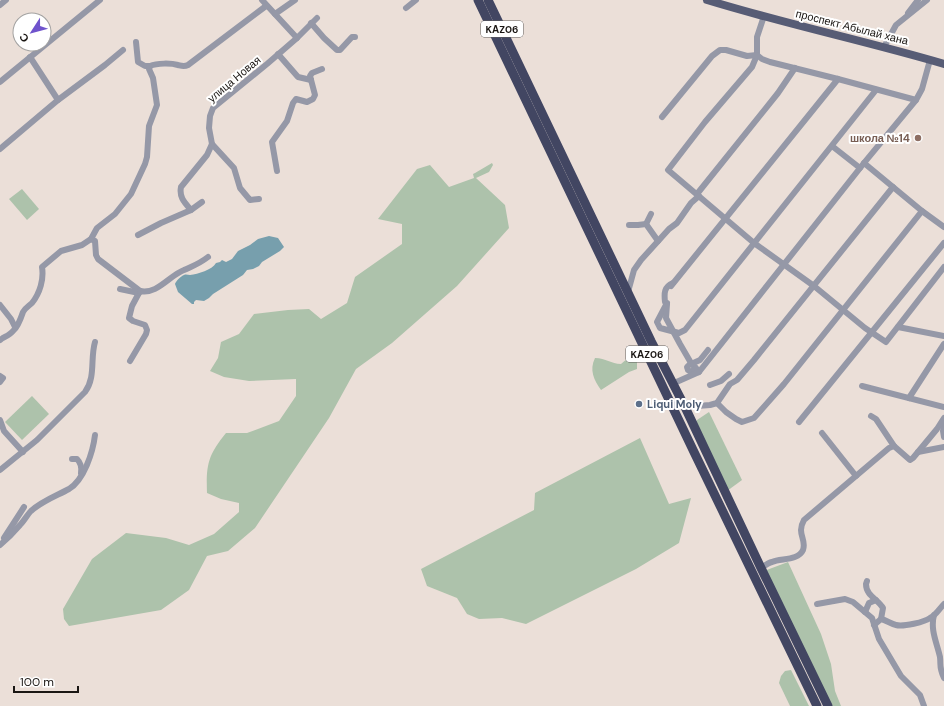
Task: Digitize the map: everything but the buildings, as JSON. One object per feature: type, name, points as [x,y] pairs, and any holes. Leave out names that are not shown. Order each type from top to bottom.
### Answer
[{"type":"highway","name":"KАZ06","points":[[478,0],[817,706]]},
{"type":"highway","name":"KАZ06","points":[[488,0],[828,706]]},
{"type":"main road","name":"проспект Абылай хана","points":[[707,0],[944,64]]},
{"type":"street","points":[[0,5],[6,0]]},
{"type":"street","points":[[0,82],[100,0]]},
{"type":"street","points":[[262,0],[297,38]]},
{"type":"street","points":[[275,14],[294,0]]},
{"type":"street","points":[[406,8],[416,0]]},
{"type":"street","points":[[906,15],[918,0]]},
{"type":"street","points":[[884,47],[896,25],[906,15],[927,0]]},
{"type":"street","points":[[136,42],[138,62],[146,66],[154,64],[188,65],[266,6]]},
{"type":"street","points":[[764,16],[757,37],[757,55],[752,68],[705,122],[668,170],[754,243],[814,286],[872,333],[886,342],[944,267]]},
{"type":"street","name":"улица Новая","points":[[212,144],[209,128],[210,116],[213,108],[297,38],[317,18]]},
{"type":"street","points":[[311,23],[324,38],[338,50],[340,50],[352,37],[355,38]]},
{"type":"street","points":[[0,149],[58,100],[123,50]]},
{"type":"street","points":[[662,116],[712,56],[720,50],[726,50],[747,56],[757,55],[770,62],[916,100]]},
{"type":"street","points":[[278,54],[298,77],[311,80]]},
{"type":"street","points":[[30,58],[58,100]]},
{"type":"street","points":[[672,384],[696,368],[784,264],[916,100],[922,90],[930,60]]},
{"type":"street","points":[[140,292],[98,259],[93,240],[97,228],[115,214],[131,194],[145,164],[149,126],[157,105],[153,78],[149,71],[150,66]]},
{"type":"street","points":[[628,293],[634,270],[641,260],[677,223],[691,203],[778,93],[795,68]]},
{"type":"street","points":[[277,171],[272,142],[287,121],[293,103],[296,100],[307,102],[313,99],[315,95],[310,76],[312,73],[322,70]]},
{"type":"street","points":[[696,368],[666,318],[668,294],[674,283],[725,218],[838,79]]},
{"type":"street","points":[[667,303],[657,322],[657,325],[660,328],[679,333],[684,330],[876,90]]},
{"type":"street","points":[[191,210],[180,194],[181,187],[206,155],[212,144],[234,168],[240,188],[244,194],[250,200],[259,200]]},
{"type":"street","points":[[832,146],[893,187],[944,227]]},
{"type":"street","points":[[685,407],[710,405],[717,402],[730,384],[737,380],[754,360],[893,187]]},
{"type":"street","points":[[138,235],[161,222],[191,210],[202,202]]},
{"type":"street","points":[[717,402],[736,419],[742,422],[754,418],[784,384],[922,211]]},
{"type":"street","points":[[646,224],[651,214]]},
{"type":"street","points":[[646,224],[658,241]]},
{"type":"street","points":[[629,225],[646,224]]},
{"type":"street","points":[[0,340],[14,330],[22,318],[23,312],[31,303],[42,283],[42,267],[61,251],[93,240]]},
{"type":"street","points":[[799,422],[944,243]]},
{"type":"street","points":[[120,289],[140,292],[152,291],[184,270],[197,265],[208,257]]},
{"type":"street","points":[[130,361],[147,330],[145,325],[129,318],[132,306],[140,292]]},
{"type":"street","points":[[0,305],[11,319],[15,327]]},
{"type":"street","points":[[898,326],[944,336]]},
{"type":"street","points":[[0,470],[23,452],[89,388],[92,375],[92,351],[95,342]]},
{"type":"street","points":[[909,398],[944,344]]},
{"type":"street","points":[[696,368],[708,350]]},
{"type":"street","points":[[721,381],[729,374]]},
{"type":"street","points":[[0,376],[3,378],[0,382]]},
{"type":"street","points":[[710,385],[721,381],[737,380]]},
{"type":"street","points":[[862,386],[942,407]]},
{"type":"street","points":[[871,416],[876,420],[894,446],[910,460],[944,418]]},
{"type":"street","points":[[0,420],[2,432],[23,452]]},
{"type":"street","points":[[944,425],[944,437]]},
{"type":"street","points":[[822,433],[856,476]]},
{"type":"street","points":[[1,544],[19,526],[31,510],[69,488],[79,480],[88,462],[94,444],[95,434]]},
{"type":"street","points":[[761,568],[772,562],[795,557],[801,553],[804,549],[804,543],[800,526],[804,520],[889,448],[894,446]]},
{"type":"street","points":[[918,452],[944,447]]},
{"type":"street","points":[[72,459],[77,459],[81,465],[79,480]]},
{"type":"street","points":[[1,544],[10,527],[24,507]]},
{"type":"street","points":[[867,581],[867,591],[881,604],[883,608],[881,619],[874,625]]},
{"type":"street","points":[[817,604],[845,599],[853,602],[872,618],[880,639],[901,676],[920,695],[924,706]]},
{"type":"street","points":[[865,612],[869,603],[876,600]]},
{"type":"street","points":[[881,619],[896,625],[904,626],[925,621],[934,615],[944,604]]},
{"type":"street","points":[[934,615],[935,642],[940,659],[940,669],[944,678]]},
{"type":"green space","points":[[492,163],[493,165],[489,172],[476,178],[505,205],[509,228],[457,286],[392,343],[356,369],[329,418],[255,528],[228,551],[207,556],[189,590],[161,610],[69,626],[64,619],[63,609],[92,559],[126,533],[166,538],[189,545],[214,534],[239,512],[239,503],[221,499],[207,493],[207,475],[209,461],[212,454],[226,433],[247,433],[279,421],[296,396],[296,379],[249,381],[224,377],[210,371],[218,358],[221,342],[239,334],[254,314],[309,309],[321,319],[347,303],[355,277],[402,244],[402,224],[378,219],[417,169],[430,165],[449,187],[474,178],[473,174]]},
{"type":"green space","points":[[22,189],[39,209],[27,220],[9,199]]},
{"type":"green space","points":[[595,358],[621,364],[628,358],[637,359],[637,369],[629,372],[601,390],[592,371]]},
{"type":"green space","points":[[32,396],[49,414],[22,440],[5,422]]},
{"type":"green space","points":[[709,412],[742,480],[727,491],[695,424],[697,420]]},
{"type":"green space","points":[[640,438],[669,504],[691,498],[679,543],[636,569],[526,624],[502,618],[479,619],[467,614],[457,598],[427,586],[421,569],[534,510],[535,493]]},
{"type":"green space","points":[[788,562],[821,634],[831,664],[835,691],[841,706],[830,706],[764,571]]},
{"type":"green space","points":[[791,670],[809,706],[790,706],[779,683],[781,676],[785,671]]},
{"type":"water","points":[[269,236],[278,238],[284,247],[262,262],[259,266],[247,270],[243,275],[209,298],[204,301],[196,300],[194,304],[192,304],[178,292],[175,284],[177,280],[183,276],[204,271],[222,260],[226,262],[232,259],[238,251],[258,239]]},
{"type":"place","name":"школа №14","points":[[918,138]]},
{"type":"place","name":"Liqui Moly","points":[[639,404]]}]
